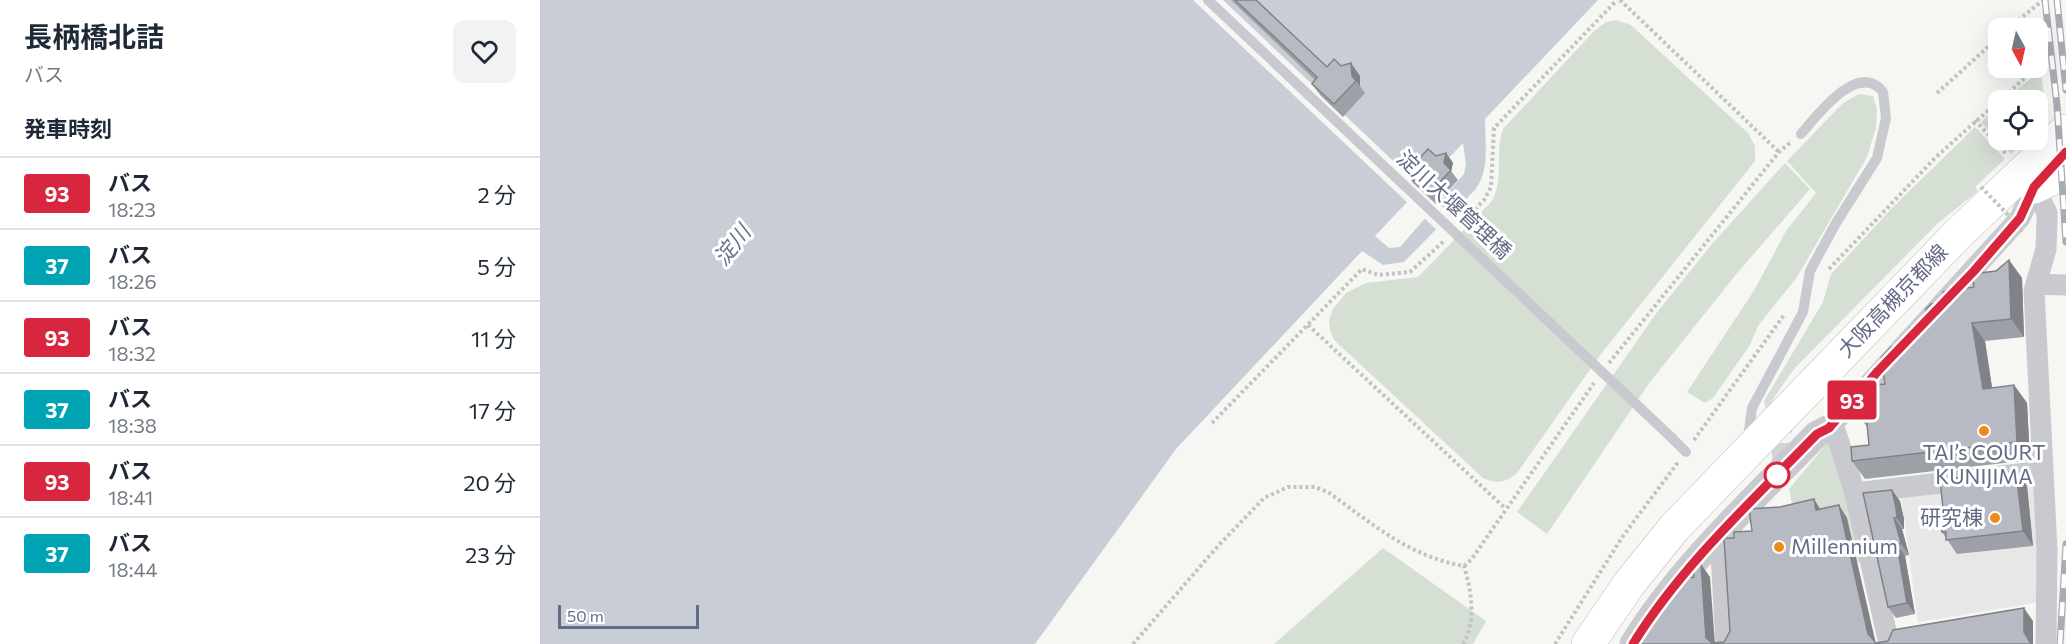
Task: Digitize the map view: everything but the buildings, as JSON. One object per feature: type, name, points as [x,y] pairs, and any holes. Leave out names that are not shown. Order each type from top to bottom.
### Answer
[{"type":"main road","name":"大阪高槻京都線","points":[[1588,644],[1652,555],[1990,191],[2066,131]]},
{"type":"main road","name":"大阪高槻京都線","points":[[1612,644],[1652,587],[1700,529],[2066,152]]},
{"type":"main road","name":"大阪高槻京都線","points":[[2034,187],[2066,172]]},
{"type":"street","points":[[2034,187],[2047,213],[2046,249],[2034,291],[2047,550],[2052,592],[2046,644]]},
{"type":"street","points":[[1633,644],[1679,582],[1712,544],[1817,434],[1829,428],[2020,218],[2034,187]]},
{"type":"street","points":[[1780,400],[1799,375],[1940,230],[1990,191]]},
{"type":"street","points":[[2037,284],[2066,285]]},
{"type":"street","points":[[1829,428],[1836,433],[1855,493],[1888,638],[1909,628]]},
{"type":"street","points":[[1855,493],[2043,471]]},
{"type":"street","points":[[1712,544],[1721,554],[1726,644]]},
{"type":"street","points":[[2023,609],[2052,592]]},
{"type":"lane","name":"淀川大堰管理橋","points":[[1208,0],[1686,452]]},
{"type":"lane","points":[[1747,452],[1752,408],[1803,312],[1810,272],[1821,247],[1877,158],[1886,118],[1883,92],[1873,83],[1866,81],[1850,86],[1824,108],[1801,134]]},
{"type":"path","points":[[1620,0],[1779,152]]},
{"type":"path","points":[[2021,18],[2043,0]]},
{"type":"path","points":[[1937,93],[1988,47]]},
{"type":"path","points":[[1807,288],[1826,272],[1890,202],[1975,120],[2023,78]]},
{"type":"path","points":[[1975,120],[2010,158]]},
{"type":"path","points":[[1608,364],[1779,152],[1801,134]]},
{"type":"path","points":[[1990,191],[2022,229],[2021,231]]},
{"type":"path","points":[[1308,325],[1505,508]]},
{"type":"path","points":[[1464,566],[1471,560],[1601,373]]},
{"type":"path","points":[[1133,644],[1218,546],[1264,498],[1288,487],[1315,487],[1328,492],[1407,549],[1428,558],[1464,566]]},
{"type":"path","points":[[1463,644],[1469,628],[1471,603],[1464,566]]},
{"type":"shaded area","points":[[1616,20],[1631,25],[1748,133],[1755,146],[1755,161],[1601,354],[1517,473],[1505,481],[1492,481],[1483,478],[1335,341],[1330,331],[1329,320],[1333,309],[1346,293],[1366,283],[1418,277],[1491,202],[1498,185],[1499,147],[1503,129],[1594,31],[1606,22]]},
{"type":"shaded area","points":[[2031,78],[2042,78],[2043,90],[2017,90]]},
{"type":"shaded area","points":[[1859,94],[1873,96],[1877,110],[1876,128],[1867,157],[1797,277],[1758,326],[1750,345],[1713,398],[1705,403],[1687,392],[1755,289],[1786,231],[1816,193],[1787,161],[1843,103]]},
{"type":"shaded area","points":[[1988,116],[1988,129],[1981,122]]},
{"type":"shaded area","points":[[1975,127],[1988,141],[1988,150],[1997,150],[2005,159],[1975,187],[1978,191],[1938,223],[1793,370],[1771,402],[1771,409],[1766,409],[1764,401],[1823,302],[1831,274],[1894,206]]},
{"type":"shaded area","points":[[1785,163],[1810,189],[1738,272],[1650,382],[1547,534],[1517,512],[1658,311],[1712,244]]},
{"type":"shaded area","points":[[1828,442],[1833,442],[1864,561],[1806,575],[1789,489]]},
{"type":"shaded area","points":[[2030,481],[2037,487],[2041,595],[2034,603],[1918,622],[1901,494]]},
{"type":"shaded area","points":[[1383,548],[1486,621],[1473,644],[1274,644]]},
{"type":"water","name":"淀川","points":[[540,0],[1598,0],[1485,119],[1485,165],[1475,190],[1404,262],[1383,265],[1362,251],[1176,449],[1035,644],[540,644]],"holes":[[[1463,143],[1466,165],[1464,174],[1400,247],[1389,248],[1375,236]]]},
{"type":"pier","points":[[1193,0],[1223,0],[1424,190],[1410,205]]},
{"type":"pier","points":[[1436,201],[1453,217],[1439,232],[1423,217]]},
{"type":"tunnel","points":[[1781,412],[1783,468]]},
{"type":"railway","points":[[2045,0],[2057,105],[2066,242]]},
{"type":"railway","points":[[2057,0],[2066,90]]},
{"type":"railway","points":[[2060,644],[2066,544]]},
{"type":"bus line","name":"93","points":[[1633,644],[1679,582],[1712,544],[1822,429],[1829,428],[1878,371],[1974,271],[2020,218],[2034,187],[2054,162],[2066,152]]},
{"type":"place","name":"TAI’s COURT KUNIJIMA","points":[[1984,431]]},
{"type":"place","name":"研究棟","points":[[1995,518]]},
{"type":"place","name":"Millennium","points":[[1779,547]]}]
